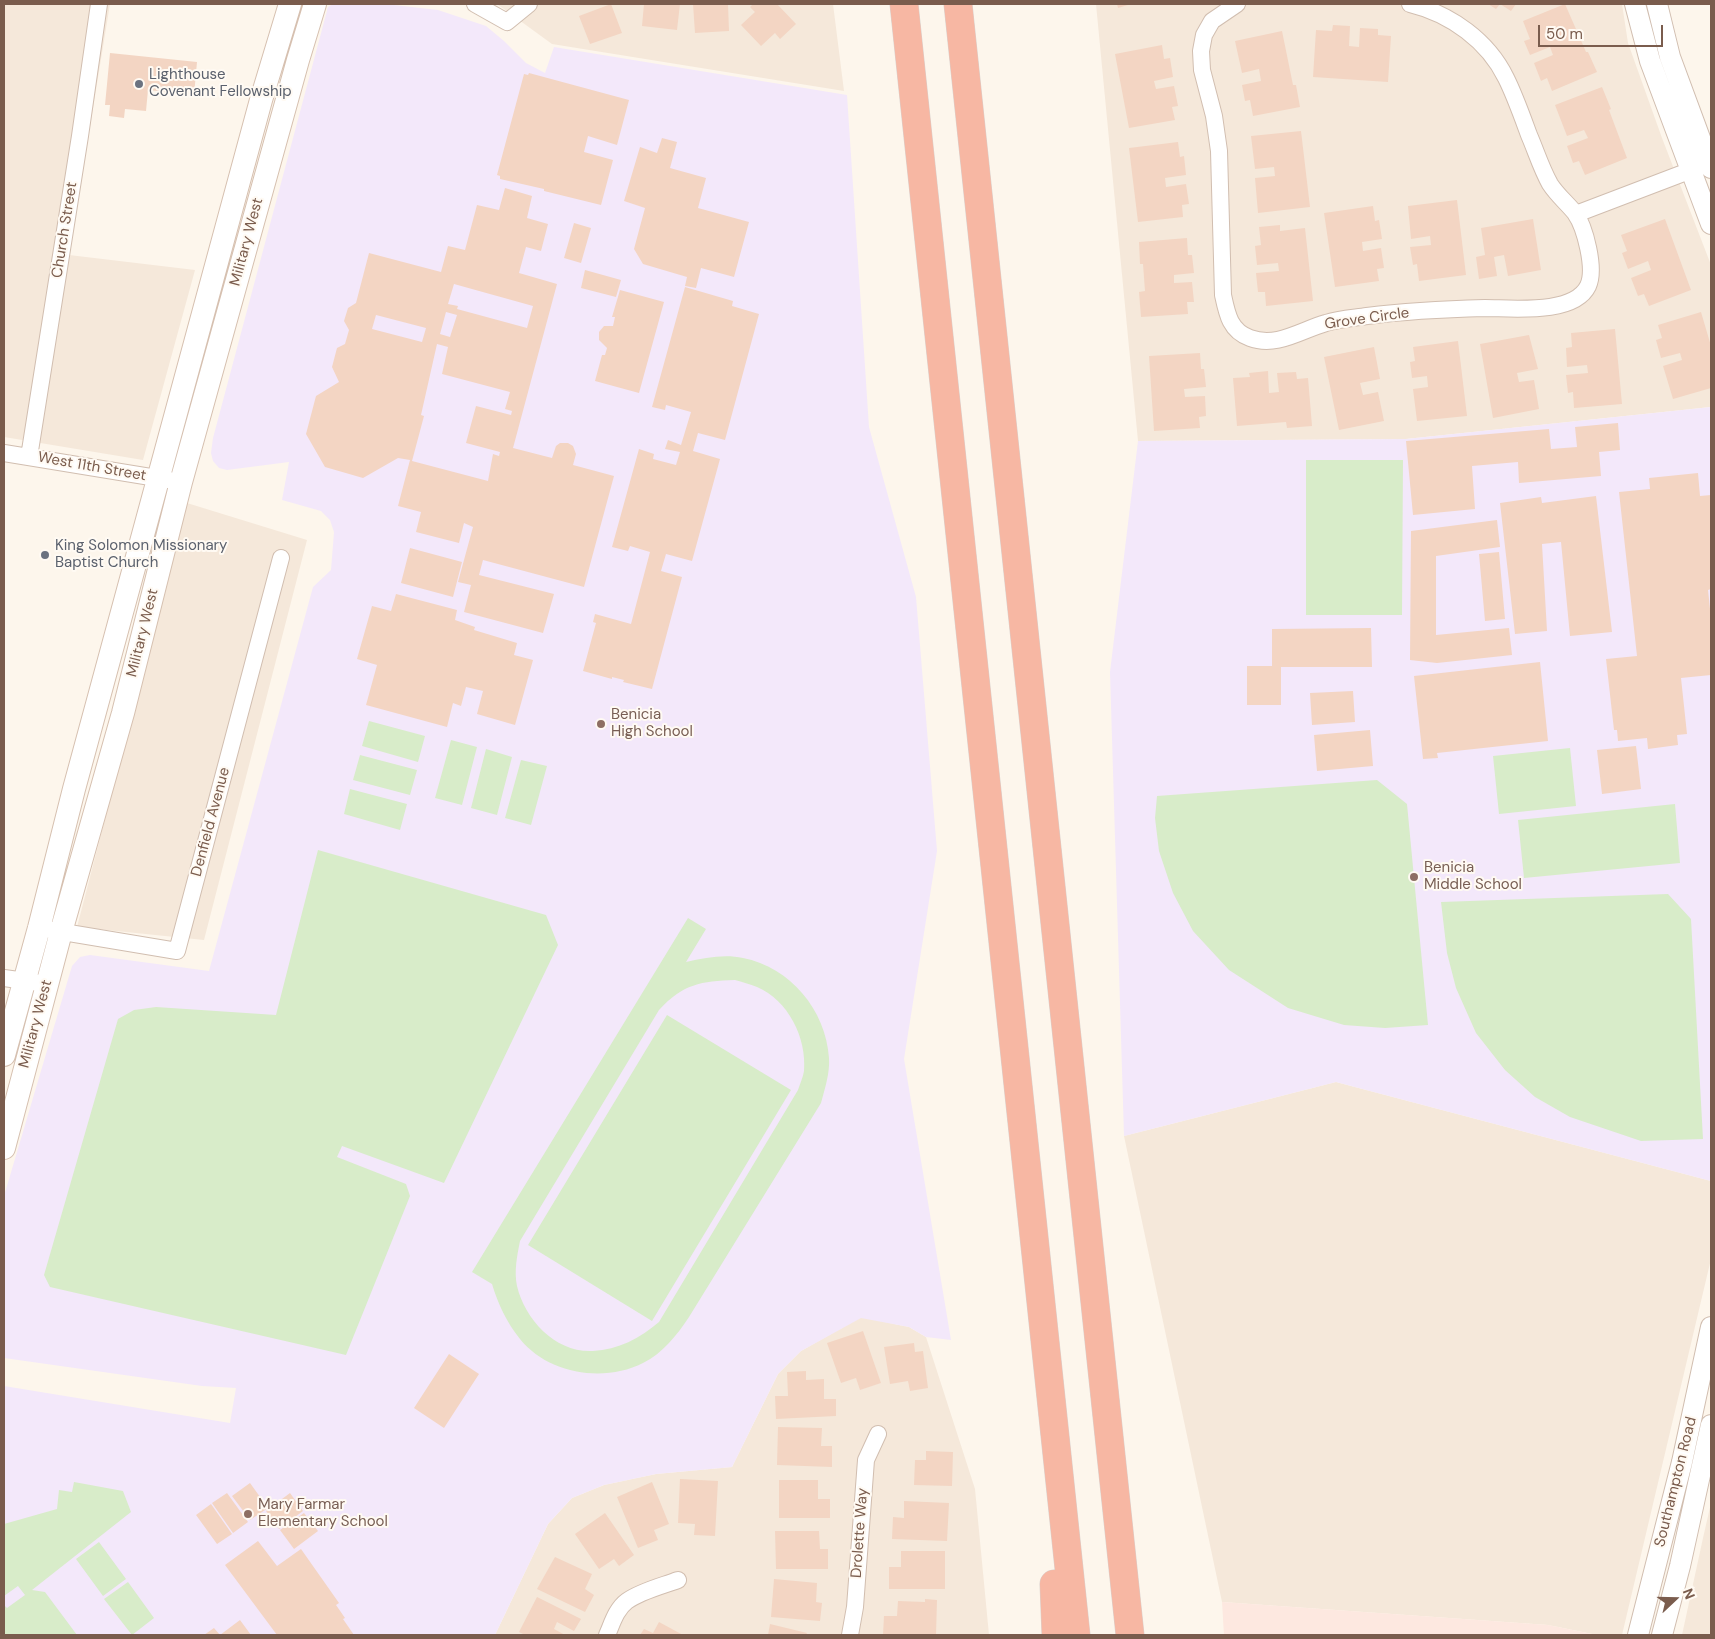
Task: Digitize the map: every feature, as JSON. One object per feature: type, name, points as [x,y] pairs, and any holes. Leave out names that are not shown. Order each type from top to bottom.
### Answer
[{"type":"highway","points":[[886,4],[901,108],[929,238]]},
{"type":"highway","points":[[904,4],[1076,1635]]},
{"type":"highway","points":[[958,4],[1130,1635]]},
{"type":"highway","points":[[1056,1445],[1054,1564],[1056,1635]]},
{"type":"main road","name":"Military West","points":[[4,1055],[14,979],[39,928],[74,789],[158,478],[261,100],[290,4]]},
{"type":"main road","name":"Military West","points":[[4,1148],[61,932],[124,713],[181,482],[315,4]]},
{"type":"street","name":"Church Street","points":[[29,457],[80,136],[98,4]]},
{"type":"street","points":[[476,4],[507,22],[529,4]]},
{"type":"street","name":"Grove Circle","points":[[1237,4],[1212,21],[1204,35],[1201,51],[1202,70],[1214,116],[1219,151],[1224,296],[1228,319],[1240,333],[1250,338],[1275,341],[1325,323],[1345,319],[1455,309],[1549,307],[1569,302],[1587,288],[1591,273],[1583,230],[1576,214],[1551,185],[1544,172],[1506,78],[1492,54],[1460,25],[1441,14],[1410,4]]},
{"type":"street","points":[[1635,4],[1650,61],[1706,166]]},
{"type":"street","points":[[1657,4],[1670,57],[1706,166],[1711,224]]},
{"type":"street","points":[[1576,214],[1706,166]]},
{"type":"street","name":"West 11th Street","points":[[4,452],[181,482]]},
{"type":"street","name":"Denfield Avenue","points":[[39,928],[178,951],[281,558]]},
{"type":"street","points":[[14,979],[47,984]]},
{"type":"street","name":"Southampton Road","points":[[1638,1635],[1682,1462],[1711,1327]]},
{"type":"street","name":"Southampton Road","points":[[1662,1635],[1680,1566],[1711,1425]]},
{"type":"street","name":"Drolette Way","points":[[850,1635],[855,1607],[866,1460],[878,1434]]},
{"type":"street","points":[[607,1635],[617,1614],[626,1602],[643,1593],[678,1580]]},
{"type":"shaded area","points":[[4,4],[110,4],[69,255],[195,270],[143,460],[4,437]]},
{"type":"shaded area","name":"Benicia High School","points":[[333,4],[385,4],[438,10],[486,26],[526,63],[545,73],[554,47],[847,95],[869,427],[916,597],[937,851],[904,1059],[951,1340],[926,1337],[909,1327],[861,1318],[801,1351],[778,1374],[732,1467],[656,1474],[604,1485],[572,1498],[548,1524],[495,1635],[4,1635],[4,1386],[230,1423],[236,1388],[202,1386],[4,1358],[4,1196],[72,966],[80,957],[90,955],[209,971],[313,587],[331,570],[334,532],[330,520],[321,511],[282,500],[289,462],[227,470],[219,468],[213,461],[211,453],[213,438],[328,7]]},
{"type":"shaded area","points":[[497,4],[833,4],[844,91],[552,44]]},
{"type":"shaded area","points":[[1096,4],[1622,4],[1628,43],[1711,265],[1711,407],[1406,439],[1138,441]]},
{"type":"shaded area","name":"Benicia Middle School","points":[[1711,407],[1711,1181],[1336,1082],[1124,1136],[1110,672],[1138,441],[1406,439]]},
{"type":"shaded area","points":[[187,503],[307,540],[204,940],[77,927]]},
{"type":"shaded area","points":[[1336,1082],[1711,1181],[1711,1259],[1622,1635],[1597,1635],[1548,1625],[1222,1602],[1124,1136]]},
{"type":"shaded area","points":[[861,1317],[909,1327],[926,1337],[975,1489],[989,1635],[495,1635],[548,1524],[572,1498],[604,1485],[656,1474],[732,1467],[778,1374],[801,1351]]},
{"type":"shaded area","points":[[1711,1503],[1711,1635],[1682,1635],[1703,1538]]},
{"type":"shaded area","points":[[1222,1602],[1548,1625],[1597,1635],[1224,1635]]},
{"type":"green space","points":[[1306,460],[1403,460],[1402,615],[1306,615]]},
{"type":"green space","points":[[369,721],[425,736],[418,762],[362,746]]},
{"type":"green space","points":[[451,740],[477,747],[462,805],[435,798]]},
{"type":"green space","points":[[1570,748],[1576,806],[1499,814],[1493,756]]},
{"type":"green space","points":[[486,749],[512,757],[497,815],[471,808]]},
{"type":"green space","points":[[360,755],[417,770],[410,795],[353,780]]},
{"type":"green space","points":[[521,760],[547,766],[531,825],[505,818]]},
{"type":"green space","points":[[1377,780],[1407,804],[1428,1025],[1385,1028],[1344,1025],[1288,1008],[1229,970],[1193,931],[1173,893],[1159,851],[1155,818],[1157,796]]},
{"type":"green space","points":[[350,789],[407,804],[400,830],[344,814]]},
{"type":"green space","points":[[1675,804],[1680,863],[1524,878],[1518,820]]},
{"type":"green space","points":[[318,850],[546,915],[558,945],[444,1183],[342,1146],[337,1157],[406,1184],[410,1196],[346,1355],[50,1287],[44,1275],[118,1019],[134,1010],[156,1007],[276,1015]]},
{"type":"green space","points":[[1668,894],[1691,919],[1703,1139],[1641,1141],[1570,1117],[1535,1097],[1505,1070],[1476,1033],[1456,988],[1447,953],[1441,902]]},
{"type":"green space","points":[[688,918],[706,929],[686,962],[722,956],[743,958],[760,963],[776,971],[802,993],[821,1023],[826,1040],[829,1069],[821,1103],[689,1317],[663,1349],[643,1363],[611,1373],[577,1372],[561,1367],[532,1351],[520,1339],[503,1313],[492,1284],[472,1272]],"holes":[[[735,980],[768,993],[778,1001],[793,1021],[799,1033],[804,1058],[804,1071],[798,1090],[659,1322],[636,1338],[620,1346],[593,1351],[579,1350],[567,1346],[544,1332],[527,1311],[521,1299],[516,1275],[520,1241],[659,1010],[676,994],[685,989],[712,981]]]},
{"type":"green space","points":[[667,1015],[791,1090],[652,1321],[528,1245]]},
{"type":"green space","points":[[74,1482],[123,1491],[131,1512],[32,1590],[45,1592],[77,1635],[4,1635],[4,1605],[7,1608],[25,1595],[18,1586],[4,1596],[4,1524],[57,1509],[59,1490],[72,1492]]},
{"type":"green space","points":[[99,1542],[126,1579],[103,1596],[76,1559]]},
{"type":"green space","points":[[128,1582],[154,1618],[132,1635],[104,1599]]},
{"type":"building","points":[[611,4],[622,33],[590,44],[579,16]]},
{"type":"building","points":[[644,4],[680,4],[677,30],[642,26]]},
{"type":"building","points":[[693,4],[728,4],[729,31],[695,33]]},
{"type":"building","points":[[753,4],[777,4],[796,24],[780,39],[775,33],[761,46],[741,25],[755,12],[750,7]]},
{"type":"building","points":[[1117,4],[1131,4],[1118,8]]},
{"type":"building","points":[[1488,4],[1500,4],[1496,9]]},
{"type":"building","points":[[1500,4],[1516,4],[1511,11]]},
{"type":"building","points":[[1565,4],[1597,72],[1552,91],[1547,78],[1541,81],[1534,63],[1553,55],[1550,47],[1530,55],[1524,41],[1530,39],[1523,21]]},
{"type":"building","points":[[1333,25],[1350,26],[1349,46],[1359,47],[1360,28],[1378,29],[1378,35],[1391,36],[1388,82],[1313,77],[1316,30],[1332,31]]},
{"type":"building","points":[[1282,31],[1293,85],[1296,85],[1300,107],[1253,116],[1250,100],[1245,101],[1242,85],[1261,81],[1259,69],[1242,73],[1235,41]]},
{"type":"building","points":[[1162,45],[1164,59],[1170,58],[1173,77],[1154,81],[1156,89],[1174,86],[1178,106],[1172,107],[1175,120],[1129,128],[1115,54]]},
{"type":"building","points":[[110,53],[197,62],[194,95],[148,90],[146,111],[125,109],[124,118],[109,116],[110,105],[105,105]]},
{"type":"building","points":[[529,73],[629,100],[617,145],[588,136],[584,152],[613,160],[601,205],[500,179],[500,176],[497,175],[524,74],[528,75]]},
{"type":"building","points":[[1602,87],[1627,158],[1585,175],[1579,161],[1573,163],[1567,146],[1588,138],[1584,130],[1567,136],[1555,105]]},
{"type":"building","points":[[1301,131],[1310,207],[1258,213],[1255,178],[1275,176],[1274,167],[1255,169],[1251,136]]},
{"type":"building","points":[[662,138],[677,142],[670,168],[706,178],[698,208],[749,222],[734,277],[701,268],[696,288],[685,286],[687,277],[643,264],[634,249],[645,208],[624,201],[640,147],[657,153]]},
{"type":"building","points":[[1178,142],[1180,157],[1184,156],[1186,175],[1165,178],[1166,187],[1186,184],[1189,204],[1182,205],[1183,217],[1138,222],[1129,148]]},
{"type":"building","points":[[505,188],[532,196],[527,218],[548,224],[541,251],[526,247],[519,273],[557,284],[513,448],[552,458],[556,446],[560,443],[568,443],[573,446],[576,454],[573,465],[614,476],[584,587],[483,560],[479,575],[554,594],[543,633],[464,612],[471,585],[458,582],[473,527],[464,523],[459,543],[416,532],[421,512],[398,506],[410,460],[398,458],[363,478],[325,467],[306,434],[316,396],[339,382],[332,367],[337,348],[345,344],[349,330],[344,321],[348,308],[356,303],[369,253],[441,272],[448,246],[465,250],[477,205],[499,210]],"holes":[[[454,284],[533,306],[527,328],[457,309],[458,306],[448,304]],[[446,312],[457,315],[450,337],[440,334]],[[376,315],[426,328],[422,342],[372,329]],[[437,344],[448,347],[442,374],[510,392],[505,409],[512,411],[511,415],[476,406],[466,443],[500,452],[499,456],[493,454],[488,481],[412,461],[424,416],[421,415]]]},
{"type":"building","points":[[1457,200],[1466,275],[1419,281],[1417,264],[1413,265],[1410,247],[1431,245],[1430,236],[1411,239],[1408,206]]},
{"type":"building","points":[[1373,206],[1375,221],[1379,220],[1382,239],[1362,242],[1363,251],[1381,248],[1384,268],[1377,269],[1379,281],[1335,287],[1324,213]]},
{"type":"building","points":[[1533,219],[1541,270],[1508,276],[1504,255],[1494,257],[1497,276],[1479,279],[1476,257],[1485,255],[1481,228]]},
{"type":"building","points":[[1665,219],[1691,290],[1649,306],[1644,294],[1638,296],[1631,278],[1651,270],[1648,261],[1628,269],[1622,253],[1627,251],[1621,235]]},
{"type":"building","points":[[574,223],[591,228],[581,263],[564,258]]},
{"type":"building","points":[[1280,225],[1280,231],[1305,228],[1313,301],[1266,306],[1265,292],[1258,292],[1256,273],[1279,271],[1278,263],[1257,265],[1255,246],[1261,245],[1259,227]]},
{"type":"building","points":[[1187,238],[1188,255],[1192,255],[1194,273],[1174,275],[1174,283],[1192,282],[1194,302],[1187,302],[1188,314],[1141,317],[1139,292],[1145,291],[1143,264],[1140,264],[1139,242]]},
{"type":"building","points":[[585,270],[621,280],[616,297],[581,288]]},
{"type":"building","points":[[685,287],[733,301],[732,306],[759,314],[725,440],[698,433],[693,451],[720,459],[692,561],[666,554],[661,571],[682,577],[652,689],[623,682],[624,680],[612,677],[612,679],[583,671],[596,623],[593,622],[595,614],[631,624],[650,552],[630,546],[628,551],[612,547],[639,449],[654,454],[653,459],[676,465],[680,452],[665,449],[668,440],[681,445],[691,412],[666,405],[665,410],[652,407]]},
{"type":"building","points":[[620,290],[664,302],[639,393],[595,381],[602,355],[605,355],[607,348],[599,340],[599,332],[604,326],[613,326],[615,317],[612,317]]},
{"type":"building","points":[[1701,312],[1711,346],[1711,388],[1673,399],[1663,366],[1682,360],[1680,353],[1661,358],[1656,340],[1662,338],[1658,325]]},
{"type":"building","points":[[1615,329],[1622,404],[1574,408],[1573,392],[1568,393],[1566,375],[1588,373],[1587,365],[1567,367],[1566,348],[1572,347],[1571,333]]},
{"type":"building","points":[[1529,335],[1538,369],[1517,373],[1519,382],[1534,380],[1539,409],[1493,418],[1480,344]]},
{"type":"building","points":[[1458,341],[1467,416],[1417,421],[1413,389],[1428,387],[1427,376],[1412,378],[1410,362],[1415,361],[1413,347]]},
{"type":"building","points":[[1374,347],[1380,379],[1360,383],[1363,395],[1378,392],[1384,421],[1339,430],[1324,357]]},
{"type":"building","points":[[1200,353],[1201,369],[1204,369],[1206,387],[1184,389],[1185,397],[1205,396],[1206,416],[1199,417],[1200,428],[1154,431],[1149,356]]},
{"type":"building","points":[[1268,371],[1269,393],[1279,392],[1277,373],[1296,372],[1297,379],[1308,378],[1312,426],[1287,428],[1286,422],[1237,426],[1233,378],[1250,377],[1249,373]]},
{"type":"building","points":[[1618,423],[1620,450],[1599,452],[1601,476],[1519,483],[1518,462],[1472,466],[1475,509],[1413,515],[1406,441],[1549,429],[1551,449],[1577,447],[1575,427]]},
{"type":"building","points":[[1698,473],[1700,496],[1711,495],[1711,589],[1708,590],[1711,618],[1711,675],[1681,678],[1687,734],[1677,735],[1678,745],[1648,749],[1647,738],[1618,741],[1617,730],[1614,730],[1606,659],[1637,656],[1619,492],[1650,489],[1649,478]]},
{"type":"building","points":[[1596,496],[1612,632],[1570,636],[1561,542],[1542,544],[1547,631],[1515,634],[1500,503],[1541,497],[1542,503]]},
{"type":"building","points":[[1497,520],[1500,547],[1436,556],[1436,635],[1509,628],[1512,655],[1437,663],[1410,660],[1411,531]]},
{"type":"building","points":[[410,548],[462,562],[453,597],[401,583]]},
{"type":"building","points":[[1499,552],[1505,619],[1485,621],[1479,554]]},
{"type":"building","points":[[396,594],[457,610],[455,620],[475,627],[474,630],[517,643],[514,655],[533,660],[515,725],[477,714],[483,691],[466,687],[461,706],[453,703],[447,727],[366,705],[377,665],[357,659],[372,606],[391,611]]},
{"type":"building","points":[[1371,628],[1372,667],[1281,667],[1281,705],[1247,705],[1247,666],[1272,666],[1272,629]]},
{"type":"building","points":[[1540,662],[1548,741],[1437,753],[1438,758],[1423,759],[1414,676]]},
{"type":"building","points":[[1353,691],[1355,722],[1312,725],[1310,693]]},
{"type":"building","points":[[1370,730],[1373,766],[1317,771],[1314,735]]},
{"type":"building","points":[[1636,746],[1641,789],[1602,794],[1597,750]]},
{"type":"building","points":[[863,1331],[881,1383],[860,1390],[856,1378],[841,1383],[827,1343]]},
{"type":"building","points":[[914,1343],[915,1352],[923,1351],[928,1388],[910,1391],[908,1381],[890,1384],[884,1347]]},
{"type":"building","points":[[449,1354],[479,1374],[444,1428],[414,1408]]},
{"type":"building","points":[[806,1371],[806,1380],[824,1379],[824,1399],[836,1399],[836,1416],[776,1419],[775,1396],[788,1396],[787,1372]]},
{"type":"building","points":[[778,1427],[822,1428],[821,1446],[832,1446],[832,1467],[777,1465]]},
{"type":"building","points":[[926,1451],[953,1452],[952,1486],[914,1485],[915,1460],[926,1460]]},
{"type":"building","points":[[680,1479],[718,1481],[715,1536],[694,1535],[695,1524],[678,1523]]},
{"type":"building","points":[[779,1480],[818,1480],[818,1499],[830,1499],[830,1518],[779,1518]]},
{"type":"building","points":[[652,1482],[669,1524],[654,1530],[658,1540],[638,1548],[617,1497]]},
{"type":"building","points":[[250,1483],[268,1508],[250,1520],[232,1496]]},
{"type":"building","points":[[227,1493],[248,1522],[233,1533],[212,1503]]},
{"type":"building","points":[[290,1493],[303,1511],[279,1529],[266,1511]]},
{"type":"building","points":[[904,1501],[949,1503],[947,1541],[892,1539],[893,1517],[904,1518]]},
{"type":"building","points":[[211,1504],[232,1534],[217,1544],[196,1515]]},
{"type":"building","points":[[304,1513],[318,1531],[294,1549],[280,1530]]},
{"type":"building","points":[[605,1513],[634,1555],[619,1566],[614,1559],[599,1569],[575,1534]]},
{"type":"building","points":[[775,1531],[819,1531],[820,1549],[828,1549],[828,1569],[776,1569]]},
{"type":"building","points":[[258,1541],[277,1566],[301,1549],[339,1603],[336,1605],[354,1635],[277,1635],[225,1565]]},
{"type":"building","points":[[901,1551],[945,1551],[945,1589],[889,1589],[889,1567],[901,1567]]},
{"type":"building","points":[[555,1557],[592,1574],[585,1589],[594,1595],[585,1612],[537,1589]]},
{"type":"building","points":[[774,1579],[817,1583],[816,1602],[822,1603],[820,1621],[771,1617]]},
{"type":"building","points":[[537,1597],[581,1619],[574,1631],[557,1622],[554,1629],[565,1635],[525,1635],[519,1632]]},
{"type":"building","points":[[925,1599],[937,1600],[936,1635],[883,1635],[884,1616],[897,1616],[898,1601],[925,1602]]},
{"type":"building","points":[[240,1620],[251,1635],[220,1635]]},
{"type":"building","points":[[659,1622],[683,1635],[640,1635],[644,1629],[653,1633]]},
{"type":"building","points":[[770,1624],[807,1633],[806,1635],[768,1635]]},
{"type":"building","points":[[214,1628],[220,1635],[204,1635]]},
{"type":"place","name":"Lighthouse Covenant Fellowship","points":[[139,84]]},
{"type":"place","name":"King Solomon Missionary Baptist Church","points":[[45,555]]},
{"type":"place","name":"Benicia High School","points":[[601,724]]},
{"type":"place","name":"Benicia Middle School","points":[[1414,877]]},
{"type":"place","name":"Mary Farmar Elementary School","points":[[248,1514]]}]
